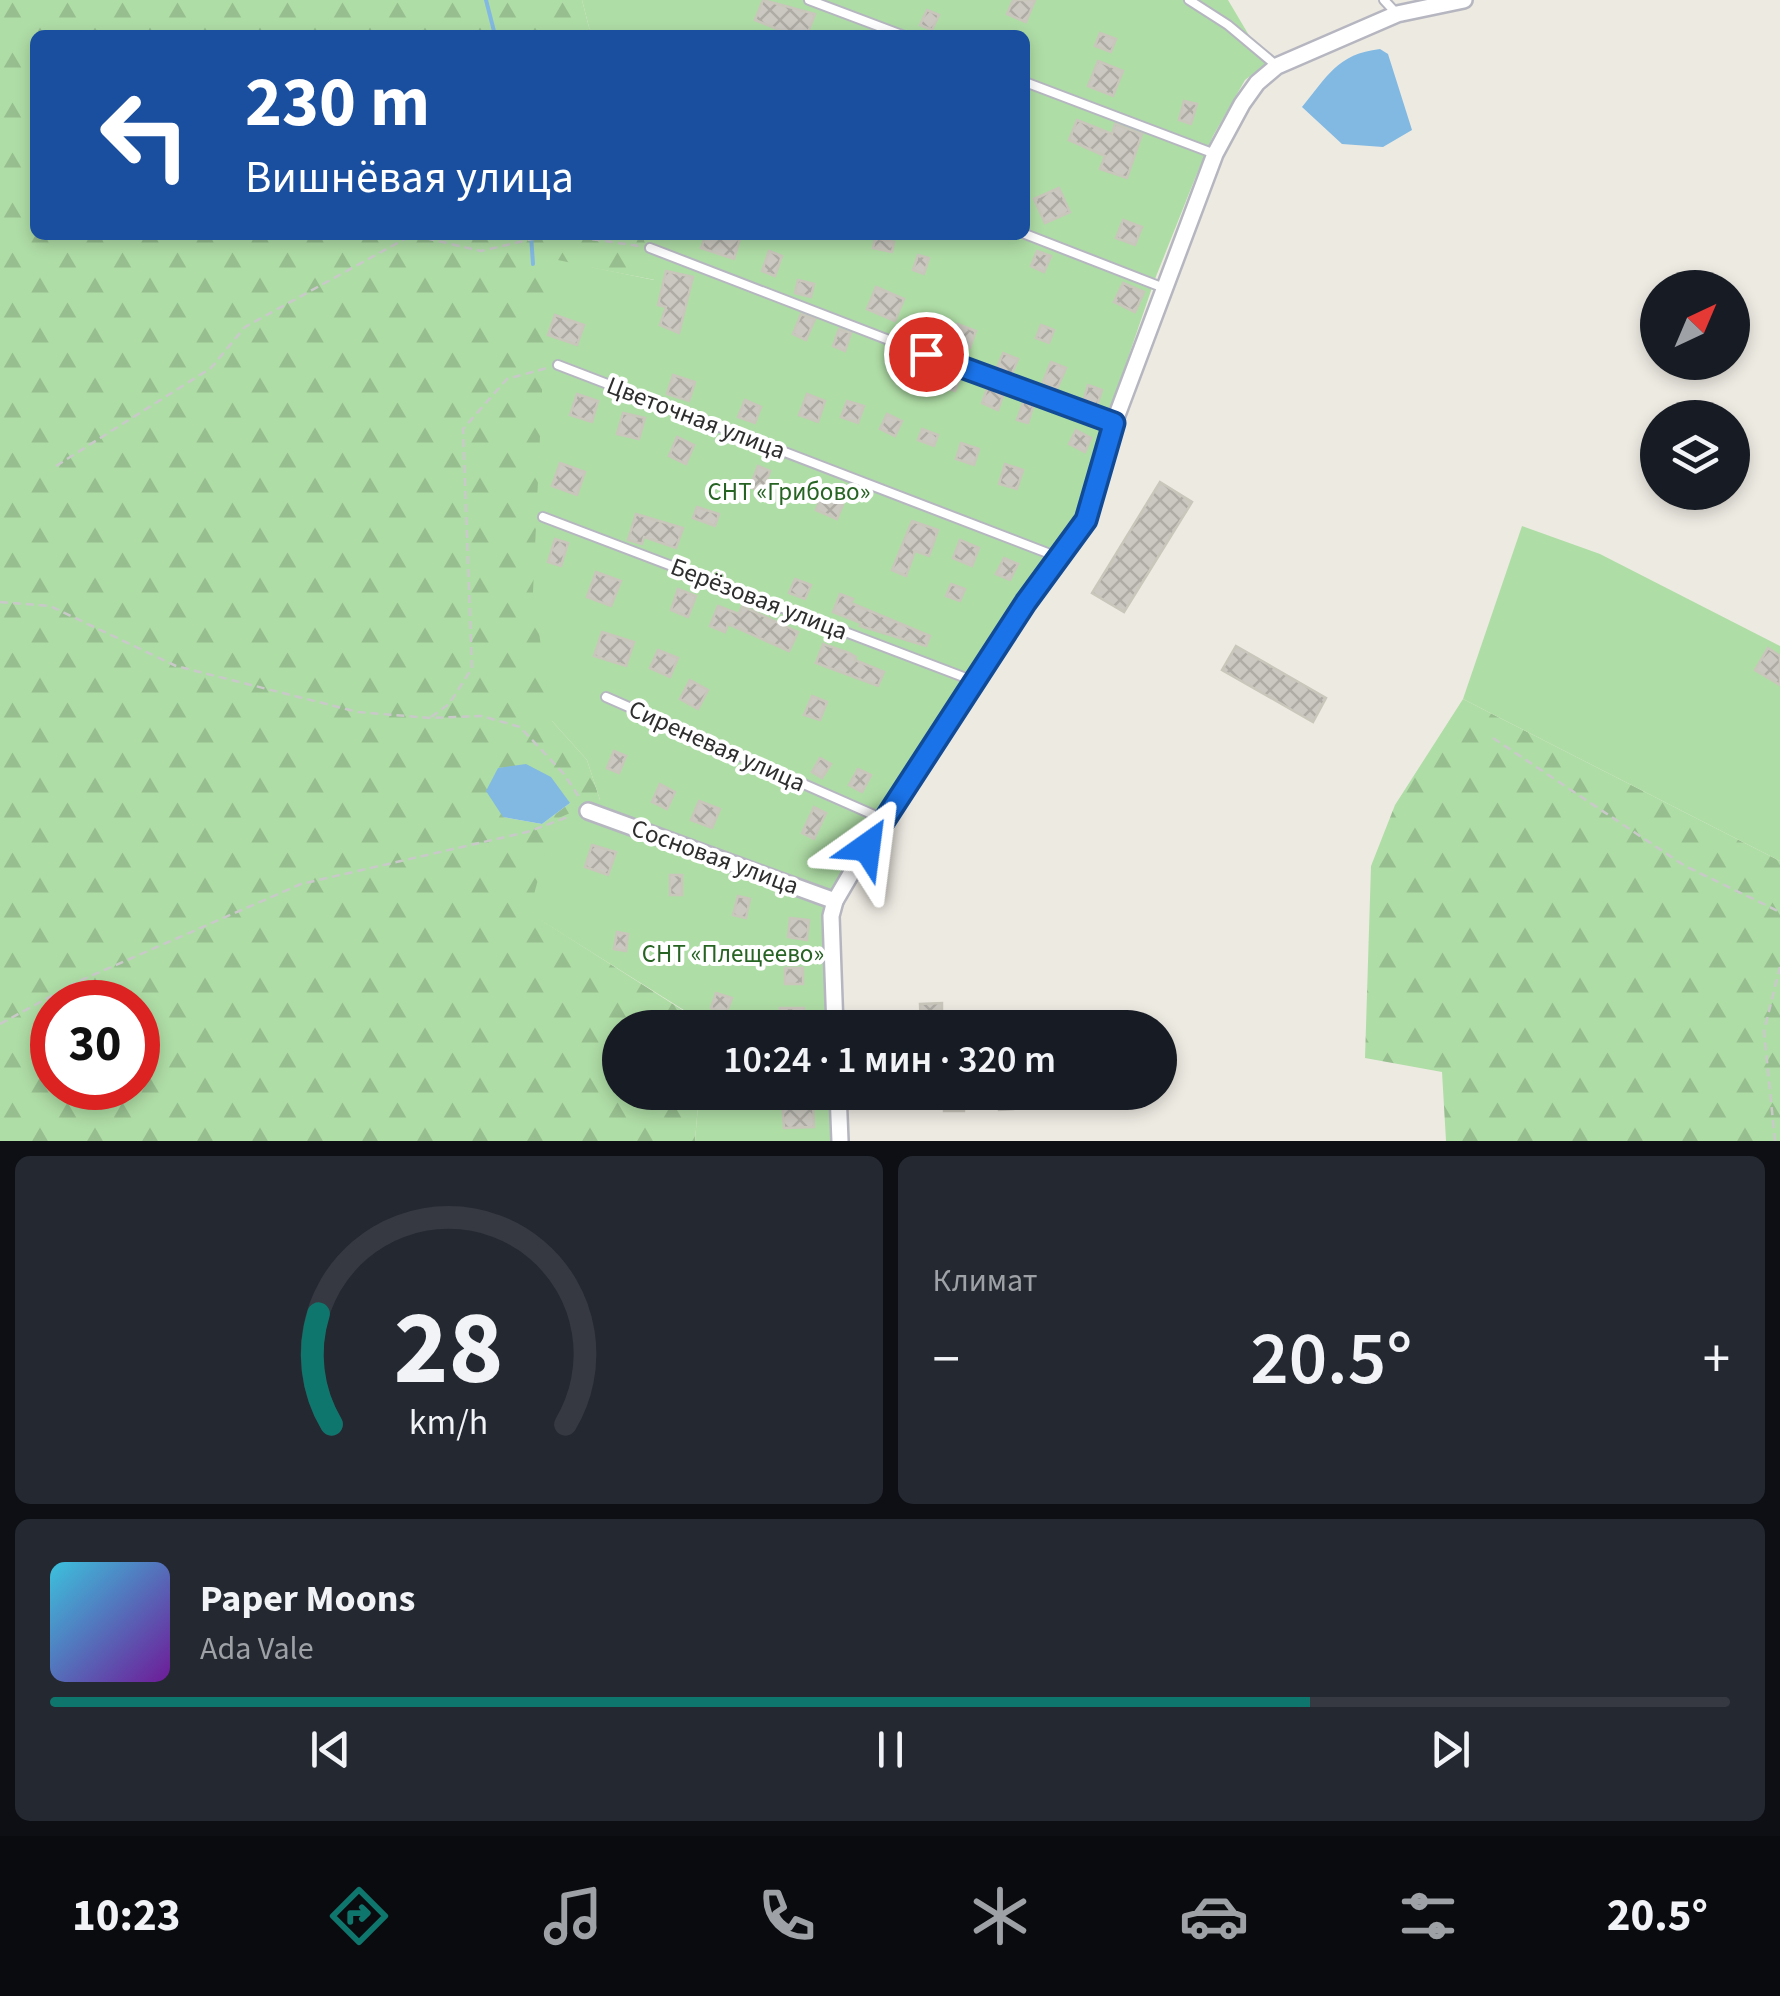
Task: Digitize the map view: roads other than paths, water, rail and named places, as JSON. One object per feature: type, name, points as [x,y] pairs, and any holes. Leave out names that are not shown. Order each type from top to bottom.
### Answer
[{"type":"street","points":[[835,1010],[830,916],[835,901],[883,820],[1086,520],[1114,423],[1214,154],[1242,104],[1256,83],[1277,66],[1397,14],[1464,0]]},
{"type":"street","name":"Сосновая улица","points":[[588,811],[835,901]]},
{"type":"street","points":[[839,1110],[840,1141]]},
{"type":"lane","points":[[809,0],[889,30]]},
{"type":"lane","points":[[1189,0],[1228,25],[1277,66]]},
{"type":"lane","points":[[1384,0],[1397,14]]},
{"type":"lane","points":[[1030,84],[1214,154]]},
{"type":"lane","points":[[1030,236],[1164,288]]},
{"type":"lane","points":[[650,248],[1114,423]]},
{"type":"lane","name":"Цветочная улица","points":[[558,365],[1058,557]]},
{"type":"lane","name":"Берёзовая улица","points":[[544,518],[974,682]]},
{"type":"lane","name":"Сиреневая улица","points":[[606,697],[883,820]]},
{"type":"water","points":[[1380,49],[1388,54],[1412,130],[1383,147],[1342,144],[1302,107],[1343,61]]},
{"type":"water","points":[[526,764],[551,777],[570,803],[542,824],[503,817],[486,791],[498,768]]},
{"type":"waterway","points":[[486,0],[494,30]]},
{"type":"waterway","points":[[531,240],[533,264]]},
{"type":"park label","name":"СНТ «Грибово»","points":[[789,492]]},
{"type":"park label","name":"СНТ «Плещеево»","points":[[733,954]]}]
